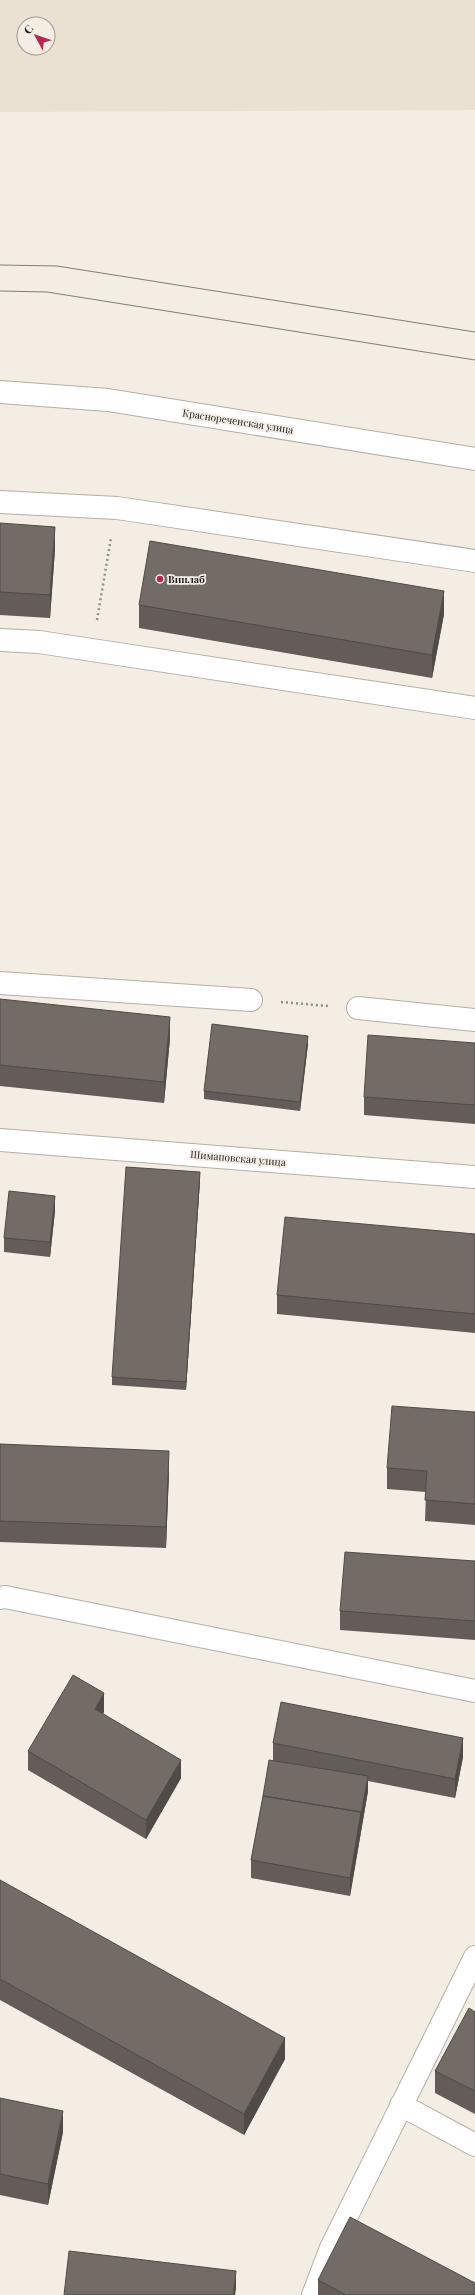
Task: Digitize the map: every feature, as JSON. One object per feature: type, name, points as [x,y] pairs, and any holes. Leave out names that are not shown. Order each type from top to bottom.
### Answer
[{"type":"main road","name":"Краснореченская улица","points":[[0,392],[108,400],[475,459]]},
{"type":"main road","points":[[0,502],[117,508],[475,561]]},
{"type":"main road","points":[[0,640],[39,642],[475,708]]},
{"type":"main road","points":[[0,984],[252,1000]]},
{"type":"main road","points":[[358,1008],[475,1020]]},
{"type":"main road","name":"Шимановская улица","points":[[0,1140],[475,1177]]},
{"type":"main road","points":[[0,1598],[5,1597],[475,1691]]},
{"type":"main road","points":[[313,2295],[331,2248],[475,1957]]},
{"type":"main road","points":[[401,2105],[475,2145]]},
{"type":"path","points":[[91,650],[117,508]]},
{"type":"path","points":[[252,1000],[358,1008]]},
{"type":"shaded area","points":[[0,0],[475,0],[475,110],[0,112]]},
{"type":"building","points":[[0,523],[55,527],[50,595],[0,592]]},
{"type":"building","points":[[150,541],[444,591],[432,655],[139,605]]},
{"type":"building","points":[[0,999],[170,1017],[164,1082],[0,1065]]},
{"type":"building","points":[[212,1024],[308,1036],[300,1102],[204,1091]]},
{"type":"building","points":[[368,1035],[475,1043],[475,1105],[364,1097]]},
{"type":"building","points":[[126,1167],[200,1172],[186,1382],[112,1377]]},
{"type":"building","points":[[9,1191],[55,1196],[50,1242],[4,1238]]},
{"type":"building","points":[[285,1217],[475,1234],[475,1314],[277,1295]]},
{"type":"building","points":[[392,1406],[475,1412],[475,1504],[425,1500],[427,1471],[387,1468]]},
{"type":"building","points":[[0,1444],[169,1451],[166,1527],[0,1521]]},
{"type":"building","points":[[345,1552],[475,1561],[475,1621],[340,1611]]},
{"type":"building","points":[[73,1675],[104,1693],[95,1709],[181,1760],[146,1820],[28,1751]]},
{"type":"building","points":[[281,1702],[463,1738],[455,1779],[273,1743]]},
{"type":"building","points":[[269,1760],[368,1776],[361,1816],[361,1812],[263,1796]]},
{"type":"building","points":[[263,1796],[361,1812],[350,1878],[251,1860]]},
{"type":"building","points":[[0,1880],[285,2038],[244,2114],[0,1979]]},
{"type":"building","points":[[469,2008],[475,2012],[475,2091],[435,2071]]},
{"type":"building","points":[[0,2098],[63,2111],[48,2184],[0,2174]]},
{"type":"building","points":[[350,2217],[475,2283],[475,2295],[346,2295],[318,2280]]},
{"type":"building","points":[[69,2251],[236,2271],[233,2295],[64,2295]]},
{"type":"tram line","points":[[0,265],[57,266],[475,332]]},
{"type":"tram line","points":[[0,291],[47,292],[475,360]]},
{"type":"place","name":"Винлаб","points":[[160,579]]}]
